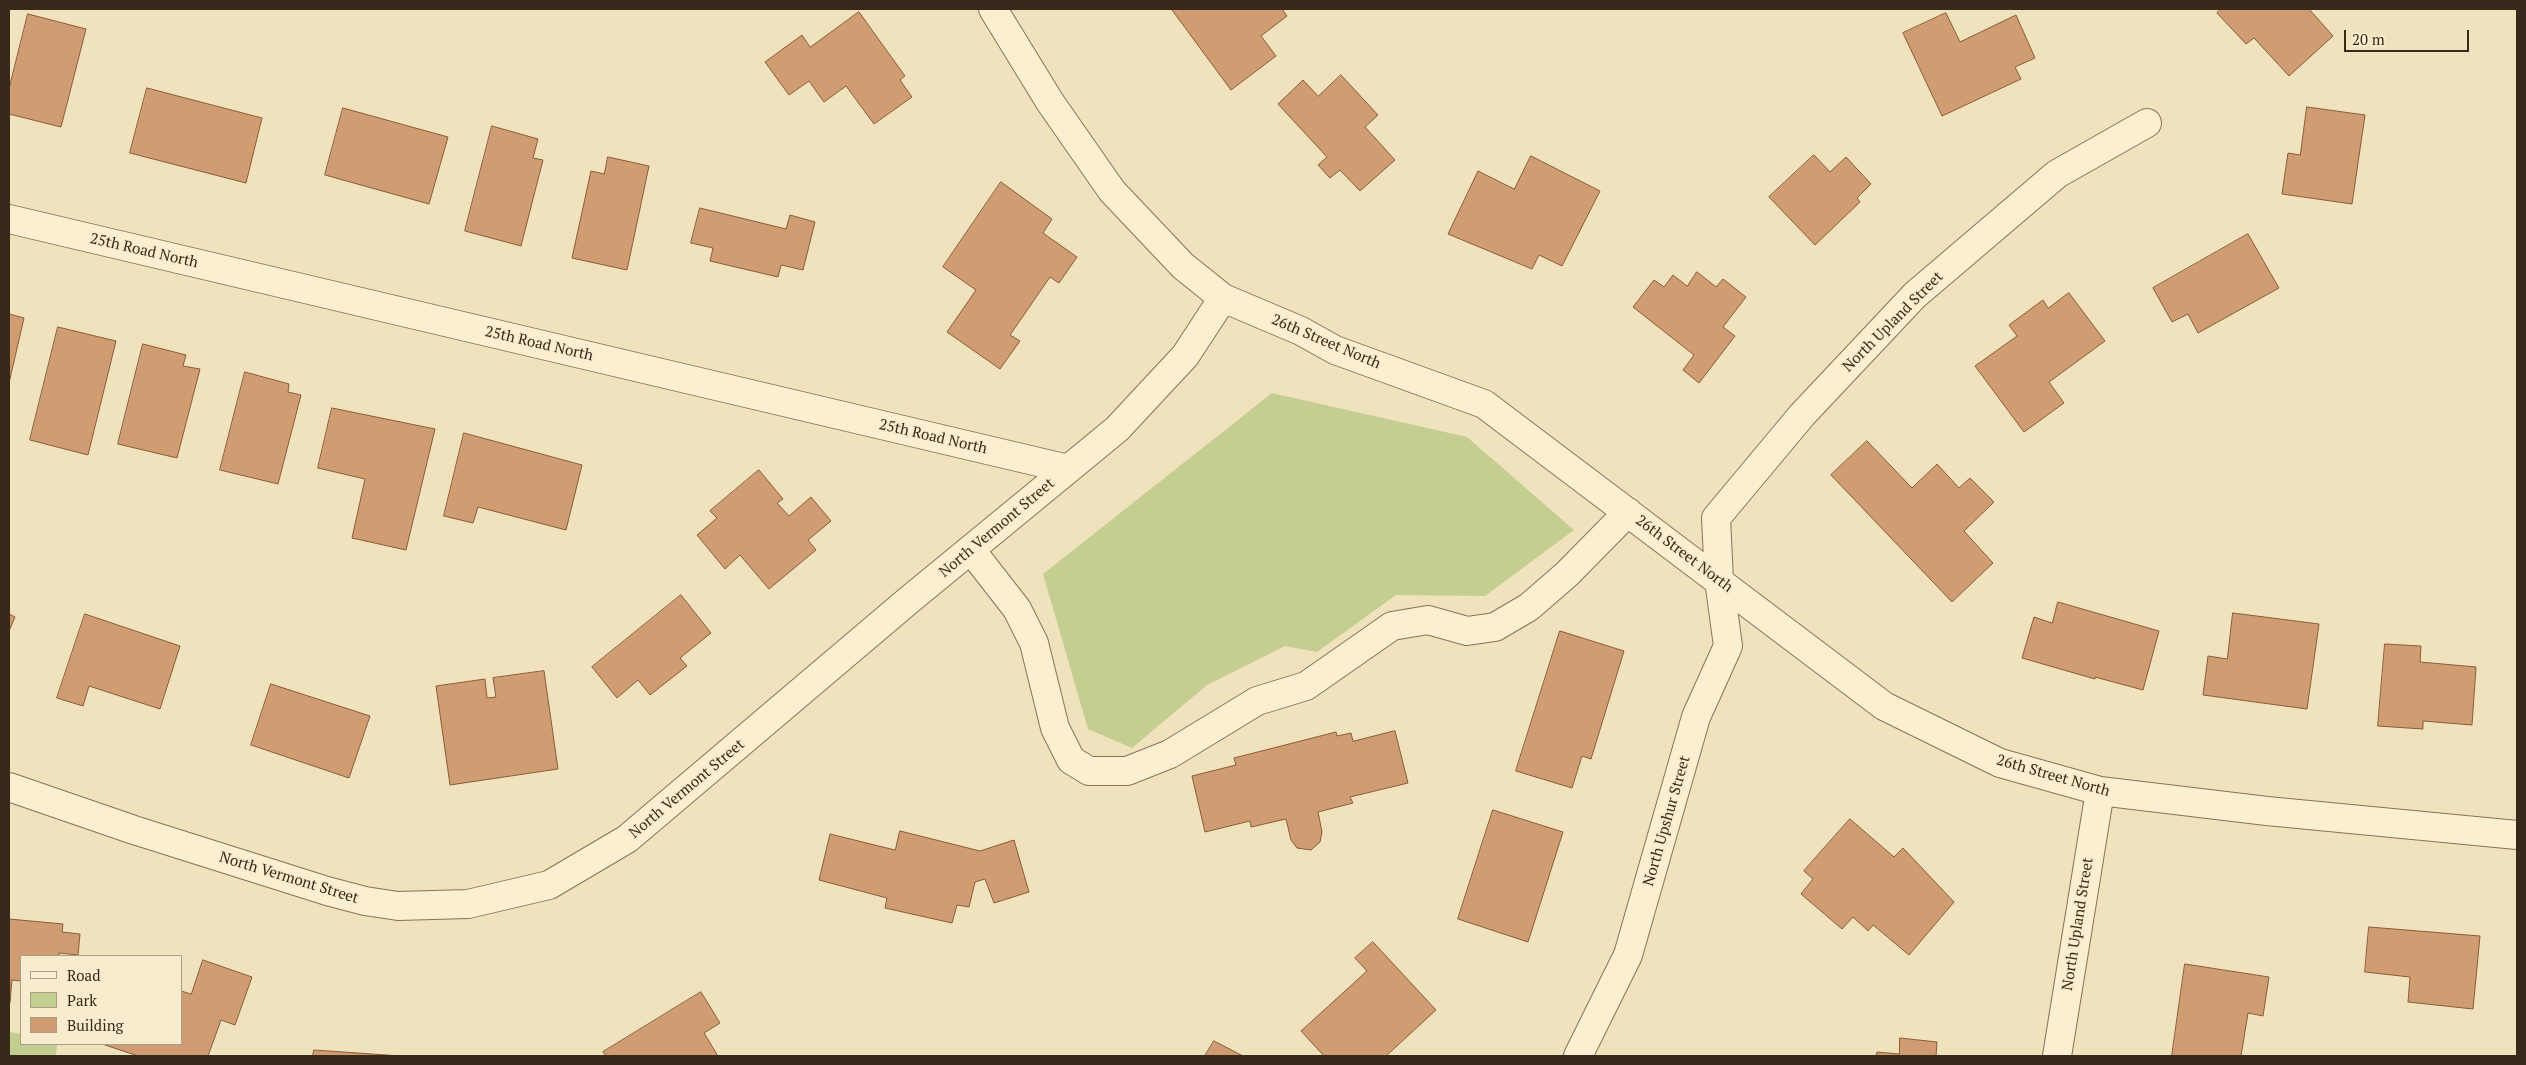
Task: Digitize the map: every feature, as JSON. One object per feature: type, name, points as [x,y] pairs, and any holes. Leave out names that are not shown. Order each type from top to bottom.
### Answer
[{"type":"street","name":"26th Street North","points":[[993,9],[1050,102],[1112,190],[1183,266],[1223,298],[1301,331],[1335,350],[1484,404],[1884,706],[2000,763],[2100,791],[2276,812],[2517,835]]},
{"type":"street","name":"North Upland Street","points":[[1719,580],[1716,518],[1809,408],[1915,296],[2057,174],[2147,123]]},
{"type":"street","name":"25th Road North","points":[[9,219],[1068,469]]},
{"type":"street","name":"North Vermont Street","points":[[9,787],[143,833],[327,891],[366,901],[398,906],[433,907],[468,904],[502,898],[549,885],[627,839],[1117,429],[1185,356],[1223,298]]},
{"type":"street","points":[[971,550],[1017,609],[1034,643],[1055,728],[1071,760],[1089,771],[1127,771],[1170,754],[1257,702],[1306,686],[1392,626],[1428,620],[1467,631],[1495,627],[1529,607],[1567,574],[1628,512]]},
{"type":"street","name":"North Upshur Street","points":[[1578,1056],[1628,955],[1696,717],[1728,646],[1719,580]]},
{"type":"street","name":"North Upland Street","points":[[2057,1056],[2100,791]]},
{"type":"green space","points":[[1272,393],[1467,437],[1574,530],[1485,596],[1396,595],[1317,652],[1285,646],[1207,685],[1132,748],[1088,729],[1043,574]]},
{"type":"green space","points":[[9,1032],[20,1034],[20,1045],[57,1045],[56,1056],[9,1056]]},
{"type":"building","points":[[1282,9],[1287,16],[1261,36],[1276,56],[1231,90],[1172,10]]},
{"type":"building","points":[[2221,9],[2309,9],[2333,36],[2289,76],[2254,38],[2246,44],[2217,13]]},
{"type":"building","points":[[859,12],[905,76],[900,80],[912,97],[874,124],[846,86],[824,102],[809,81],[789,95],[765,62],[802,35],[810,47]]},
{"type":"building","points":[[1946,13],[1960,42],[2016,15],[2035,58],[2015,67],[2021,79],[1942,116],[1903,33]]},
{"type":"building","points":[[28,14],[86,29],[61,127],[9,114],[9,89]]},
{"type":"building","points":[[1341,75],[1378,115],[1365,127],[1395,160],[1360,191],[1340,170],[1330,178],[1318,165],[1327,157],[1278,104],[1303,80],[1318,96]]},
{"type":"building","points":[[147,88],[262,118],[246,183],[130,153]]},
{"type":"building","points":[[2307,107],[2365,115],[2352,204],[2282,194],[2288,153],[2300,155]]},
{"type":"building","points":[[343,108],[448,137],[429,204],[325,175]]},
{"type":"building","points":[[492,126],[538,139],[533,158],[543,160],[521,246],[465,231]]},
{"type":"building","points":[[1814,155],[1830,172],[1846,157],[1871,184],[1857,198],[1860,202],[1815,245],[1769,197]]},
{"type":"building","points":[[1531,156],[1600,191],[1562,266],[1539,255],[1532,269],[1448,234],[1478,171],[1514,189]]},
{"type":"building","points":[[608,157],[649,166],[627,270],[572,258],[591,171],[604,174]]},
{"type":"building","points":[[1001,182],[1052,219],[1043,233],[1077,257],[1059,283],[1050,277],[1010,335],[1020,341],[1000,369],[947,332],[976,290],[943,267]]},
{"type":"building","points":[[700,208],[786,229],[790,215],[815,222],[803,270],[781,265],[778,277],[710,261],[713,248],[691,243]]},
{"type":"building","points":[[2248,234],[2279,288],[2198,333],[2188,314],[2172,322],[2153,288]]},
{"type":"building","points":[[1697,272],[1716,287],[1723,279],[1746,297],[1723,327],[1735,336],[1699,383],[1683,370],[1694,355],[1633,307],[1654,280],[1664,287],[1673,275],[1687,286]]},
{"type":"building","points":[[2069,293],[2105,341],[2049,382],[2064,403],[2024,432],[1975,366],[2017,336],[2009,325],[2043,300],[2048,308]]},
{"type":"building","points":[[9,314],[24,318],[9,383]]},
{"type":"building","points":[[58,327],[116,341],[88,455],[30,440]]},
{"type":"building","points":[[143,344],[186,355],[183,366],[200,369],[177,458],[118,444]]},
{"type":"building","points":[[245,372],[289,384],[288,392],[301,395],[278,484],[220,470]]},
{"type":"building","points":[[332,408],[435,429],[406,550],[352,538],[365,479],[318,468]]},
{"type":"building","points":[[464,433],[582,465],[566,530],[478,507],[473,523],[444,516]]},
{"type":"building","points":[[1867,441],[1912,488],[1937,464],[1959,488],[1970,478],[1994,502],[1964,531],[1993,563],[1952,602],[1831,475]]},
{"type":"building","points":[[759,470],[783,499],[777,503],[789,516],[811,497],[831,521],[808,540],[816,550],[769,589],[740,555],[725,569],[697,535],[717,518],[710,511]]},
{"type":"building","points":[[681,595],[711,633],[680,658],[687,666],[650,695],[638,680],[617,698],[592,667]]},
{"type":"building","points":[[2058,602],[2159,631],[2143,690],[2095,677],[2095,679],[2022,658],[2034,617],[2052,623]]},
{"type":"building","points":[[2233,613],[2319,624],[2307,709],[2203,695],[2208,656],[2227,659]]},
{"type":"building","points":[[9,614],[15,617],[9,631]]},
{"type":"building","points":[[85,614],[180,646],[160,709],[89,686],[83,706],[57,698]]},
{"type":"building","points":[[1560,631],[1624,651],[1591,759],[1582,756],[1572,788],[1516,771]]},
{"type":"building","points":[[2385,644],[2421,646],[2420,662],[2476,667],[2472,725],[2423,721],[2423,729],[2378,726]]},
{"type":"building","points":[[544,671],[558,769],[450,785],[436,686],[485,679],[487,698],[496,697],[493,678]]},
{"type":"building","points":[[271,684],[370,716],[349,778],[251,745]]},
{"type":"building","points":[[1395,731],[1408,783],[1350,797],[1353,803],[1318,812],[1322,832],[1320,842],[1311,850],[1297,848],[1291,840],[1286,819],[1251,827],[1250,821],[1205,832],[1192,776],[1236,765],[1234,758],[1336,732],[1337,736],[1351,733],[1353,741]]},
{"type":"building","points":[[1493,810],[1563,832],[1528,942],[1458,919]]},
{"type":"building","points":[[1850,819],[1894,857],[1903,848],[1954,902],[1909,955],[1873,925],[1868,931],[1853,917],[1842,929],[1801,894],[1813,879],[1804,871]]},
{"type":"building","points":[[900,831],[980,851],[1014,840],[1029,892],[994,903],[985,879],[975,882],[969,907],[957,905],[952,923],[885,908],[887,898],[819,880],[830,834],[895,850]]},
{"type":"building","points":[[9,919],[63,924],[62,932],[80,934],[78,955],[59,953],[59,955],[20,955],[20,981],[12,980],[10,1002]]},
{"type":"building","points":[[2369,927],[2480,936],[2473,1009],[2408,1002],[2410,977],[2365,972]]},
{"type":"building","points":[[1373,942],[1436,1010],[1386,1056],[1324,1056],[1301,1031],[1367,971],[1355,958]]},
{"type":"building","points":[[203,960],[252,977],[235,1025],[221,1020],[208,1056],[138,1056],[105,1045],[182,1045],[182,991],[191,994]]},
{"type":"building","points":[[2185,964],[2269,977],[2263,1016],[2248,1013],[2241,1056],[2172,1056]]},
{"type":"building","points":[[701,992],[720,1023],[704,1033],[718,1056],[606,1056],[603,1052]]},
{"type":"building","points":[[1900,1038],[1937,1042],[1936,1056],[1876,1056],[1877,1052],[1899,1054]]},
{"type":"building","points":[[1214,1041],[1243,1056],[1205,1056]]},
{"type":"building","points":[[314,1050],[401,1056],[313,1056]]}]
